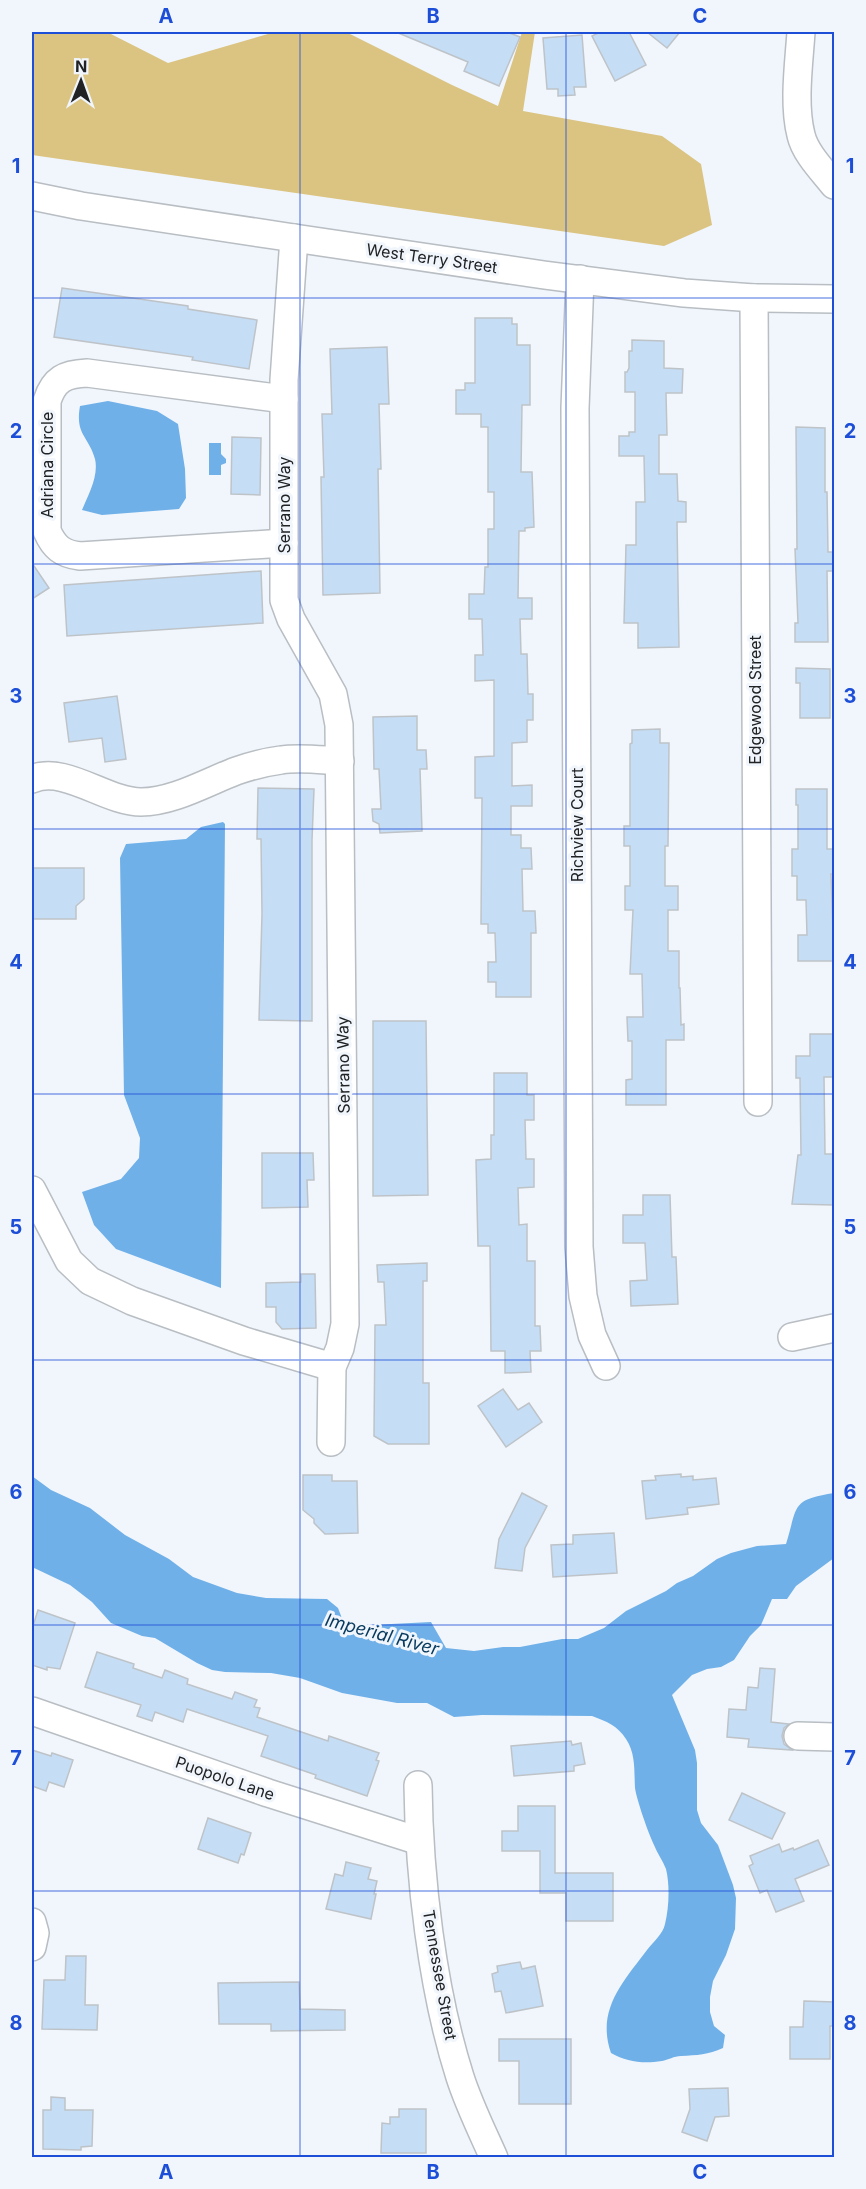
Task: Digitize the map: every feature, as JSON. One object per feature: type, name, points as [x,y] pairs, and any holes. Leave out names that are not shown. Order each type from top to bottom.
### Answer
[{"type":"street","points":[[801,32],[798,108],[801,136],[808,150],[834,185]]},
{"type":"street","name":"West Terry Street","points":[[32,196],[81,206],[294,238],[684,293],[754,298],[834,299]]},
{"type":"street","name":"Serrano Way","points":[[294,238],[284,399],[284,600],[291,619],[333,694],[339,725],[345,1324],[340,1348],[332,1367],[331,1442]]},
{"type":"street","name":"Richview Court","points":[[580,279],[575,408],[579,1247],[583,1296],[592,1335],[606,1366]]},
{"type":"street","name":"Edgewood Street","points":[[754,298],[758,1102]]},
{"type":"street","name":"Adriana Circle","points":[[284,399],[87,373],[72,374],[59,380],[51,390],[47,401],[47,531],[57,549],[69,555],[80,556],[284,543]]},
{"type":"street","points":[[32,779],[37,776],[56,777],[123,799],[142,802],[176,796],[238,771],[281,760],[340,761]]},
{"type":"street","points":[[32,1190],[69,1261],[90,1281],[132,1301],[233,1337],[332,1367]]},
{"type":"street","points":[[792,1337],[834,1328]]},
{"type":"street","name":"Puopolo Lane","points":[[32,1711],[268,1793],[419,1841]]},
{"type":"street","points":[[798,1736],[834,1737]]},
{"type":"street","name":"Tennessee Street","points":[[418,1785],[419,1841],[435,1964],[447,2028],[461,2078],[494,2157]]},
{"type":"street","points":[[32,1922],[35,1933],[32,1947]]},
{"type":"shaded area","points":[[32,32],[107,32],[168,63],[275,32],[346,32],[498,106],[522,32],[535,32],[523,111],[662,136],[701,164],[712,225],[664,246],[32,155]]},
{"type":"water","points":[[108,401],[157,411],[178,424],[185,469],[186,498],[179,509],[102,515],[82,510],[92,485],[96,465],[79,423],[80,406]]},
{"type":"water","points":[[209,443],[221,443],[221,454],[226,459],[226,463],[221,465],[221,475],[209,475]]},
{"type":"water","points":[[223,822],[225,824],[221,1288],[116,1249],[94,1225],[82,1192],[121,1179],[139,1158],[140,1138],[124,1095],[120,858],[126,844],[186,839],[201,827]]},
{"type":"water","name":"Imperial River","points":[[32,1476],[51,1490],[90,1508],[125,1535],[169,1559],[193,1577],[237,1593],[266,1598],[327,1599],[338,1608],[343,1621],[356,1625],[431,1622],[446,1648],[474,1651],[520,1647],[562,1639],[578,1639],[604,1628],[626,1611],[693,1576],[717,1559],[757,1546],[786,1544],[798,1507],[810,1499],[834,1493],[834,1558],[796,1586],[787,1599],[772,1599],[761,1625],[750,1636],[734,1660],[721,1667],[692,1675],[672,1695],[695,1750],[697,1810],[701,1823],[718,1845],[736,1898],[735,1929],[726,1955],[713,1981],[710,1997],[710,2012],[714,2026],[725,2035],[723,2048],[697,2055],[648,2062],[635,2062],[611,2053],[607,2038],[609,2010],[621,1985],[664,1928],[668,1897],[666,1869],[655,1848],[636,1794],[631,1751],[623,1734],[615,1727],[592,1716],[454,1717],[427,1703],[397,1703],[342,1693],[300,1678],[271,1673],[212,1670],[155,1638],[142,1636],[111,1623],[92,1602],[70,1585],[32,1567]]},
{"type":"building","points":[[396,32],[507,32],[520,37],[499,86],[464,71],[468,62]]},
{"type":"building","points":[[600,32],[629,32],[646,65],[615,81],[592,36]]},
{"type":"building","points":[[647,32],[680,32],[667,48]]},
{"type":"building","points":[[582,35],[586,87],[574,87],[575,95],[558,96],[558,89],[547,89],[543,38]]},
{"type":"building","points":[[62,288],[188,306],[188,309],[257,320],[249,369],[192,360],[193,357],[54,337]]},
{"type":"building","points":[[475,318],[512,318],[512,324],[517,324],[517,345],[530,345],[530,405],[522,405],[521,472],[532,472],[534,527],[519,531],[518,598],[532,598],[532,619],[520,619],[521,654],[527,654],[528,694],[533,694],[533,720],[527,720],[527,742],[512,743],[512,786],[532,785],[532,806],[511,806],[511,835],[521,835],[521,848],[531,848],[532,869],[522,869],[523,911],[535,911],[536,933],[531,933],[531,997],[496,997],[496,982],[488,982],[488,962],[496,962],[495,933],[488,933],[488,924],[481,924],[482,798],[475,798],[475,757],[494,756],[494,680],[475,681],[475,655],[483,655],[482,619],[469,619],[469,594],[484,594],[485,567],[488,567],[488,529],[494,529],[494,492],[488,492],[488,427],[481,427],[481,414],[456,414],[456,390],[465,390],[465,383],[475,383]]},
{"type":"building","points":[[632,340],[664,341],[664,368],[683,369],[682,393],[666,393],[667,435],[659,435],[659,474],[677,474],[678,501],[686,502],[686,522],[677,522],[679,647],[638,648],[638,623],[624,623],[626,545],[636,545],[636,502],[645,502],[644,456],[619,456],[619,436],[629,436],[629,432],[635,432],[635,392],[625,392],[625,372],[629,368],[629,351],[632,351]]},
{"type":"building","points":[[387,347],[389,404],[379,404],[380,593],[323,595],[322,414],[332,414],[330,349]]},
{"type":"building","points":[[796,427],[825,428],[828,552],[834,552],[834,571],[827,571],[828,642],[795,642],[795,623],[798,623],[795,549],[797,549]]},
{"type":"building","points":[[232,437],[261,438],[260,495],[231,494]]},
{"type":"building","points":[[32,563],[49,588],[32,599]]},
{"type":"building","points":[[261,571],[263,623],[67,636],[64,585]]},
{"type":"building","points":[[796,668],[830,669],[830,718],[800,718],[800,683],[796,683]]},
{"type":"building","points":[[117,696],[126,759],[105,762],[102,738],[69,742],[64,703]]},
{"type":"building","points":[[417,716],[417,750],[426,750],[427,769],[420,769],[422,831],[380,833],[379,824],[373,821],[372,809],[381,809],[379,769],[374,769],[373,717]]},
{"type":"building","points":[[660,729],[660,743],[669,743],[668,846],[665,846],[665,886],[678,886],[678,910],[668,910],[668,951],[679,951],[681,1025],[684,1024],[684,1040],[666,1040],[666,1105],[626,1105],[626,1080],[632,1079],[632,1041],[628,1041],[627,1017],[643,1017],[642,974],[630,974],[633,910],[625,910],[625,886],[630,886],[630,846],[624,846],[624,826],[630,826],[630,744],[632,743],[632,730]]},
{"type":"building","points":[[258,788],[314,789],[312,1021],[259,1020],[262,914],[261,839],[257,839]]},
{"type":"building","points":[[796,789],[827,789],[827,849],[834,849],[834,874],[831,874],[834,961],[798,961],[798,935],[807,935],[806,900],[797,900],[797,876],[792,876],[792,849],[798,849]]},
{"type":"building","points":[[32,868],[84,868],[84,899],[76,906],[76,919],[32,919]]},
{"type":"building","points":[[373,1021],[426,1021],[428,1195],[373,1196]]},
{"type":"building","points":[[810,1034],[834,1034],[834,1077],[824,1077],[825,1154],[833,1154],[833,1205],[792,1204],[798,1155],[801,1155],[800,1078],[796,1078],[796,1056],[810,1056]]},
{"type":"building","points":[[494,1073],[527,1073],[527,1095],[534,1095],[534,1120],[525,1120],[526,1159],[534,1159],[534,1187],[518,1188],[519,1225],[527,1224],[527,1261],[535,1261],[535,1326],[540,1326],[541,1351],[530,1351],[531,1372],[505,1373],[505,1351],[491,1351],[490,1246],[478,1246],[476,1160],[491,1159],[491,1135],[494,1135]]},
{"type":"building","points":[[262,1153],[313,1153],[314,1180],[307,1180],[308,1207],[262,1208]]},
{"type":"building","points":[[643,1195],[670,1195],[672,1257],[676,1257],[678,1304],[631,1306],[630,1281],[647,1280],[645,1243],[623,1243],[623,1215],[643,1215]]},
{"type":"building","points":[[427,1263],[427,1281],[423,1281],[423,1383],[429,1383],[429,1444],[388,1444],[374,1436],[375,1325],[386,1325],[384,1282],[378,1282],[377,1265]]},
{"type":"building","points":[[301,1274],[315,1274],[316,1328],[282,1329],[276,1322],[276,1307],[266,1307],[266,1283],[301,1282]]},
{"type":"building","points":[[503,1389],[518,1410],[529,1403],[542,1422],[506,1447],[478,1406]]},
{"type":"building","points":[[681,1474],[681,1477],[693,1476],[693,1480],[716,1478],[719,1504],[687,1508],[688,1514],[646,1519],[642,1481],[656,1480],[655,1476]]},
{"type":"building","points":[[303,1475],[332,1475],[332,1481],[357,1481],[358,1533],[325,1534],[314,1523],[314,1519],[303,1510]]},
{"type":"building","points":[[522,1493],[547,1506],[525,1548],[522,1571],[495,1568],[499,1539]]},
{"type":"building","points":[[614,1533],[617,1573],[553,1577],[551,1545],[573,1544],[573,1535]]},
{"type":"building","points":[[38,1610],[75,1623],[60,1669],[47,1667],[47,1670],[32,1665],[32,1629]]},
{"type":"building","points":[[97,1652],[134,1664],[133,1668],[162,1678],[165,1670],[188,1679],[187,1684],[232,1699],[235,1692],[257,1700],[254,1707],[260,1708],[257,1717],[328,1741],[329,1736],[379,1753],[376,1760],[379,1761],[367,1796],[261,1756],[268,1736],[187,1709],[183,1722],[155,1712],[152,1721],[137,1716],[141,1705],[85,1687]]},
{"type":"building","points":[[760,1668],[775,1669],[771,1722],[789,1724],[784,1728],[782,1736],[784,1744],[792,1750],[748,1747],[749,1739],[727,1737],[729,1709],[746,1710],[748,1687],[758,1688]]},
{"type":"building","points":[[571,1741],[572,1745],[581,1743],[585,1764],[574,1766],[574,1771],[514,1776],[511,1746]]},
{"type":"building","points":[[32,1750],[51,1756],[52,1753],[73,1760],[64,1787],[49,1782],[46,1791],[32,1786]]},
{"type":"building","points":[[742,1793],[785,1813],[772,1839],[729,1820]]},
{"type":"building","points":[[518,1806],[555,1806],[555,1873],[613,1873],[613,1921],[566,1921],[566,1893],[540,1893],[540,1851],[502,1851],[502,1831],[518,1831]]},
{"type":"building","points":[[208,1818],[251,1833],[244,1855],[241,1854],[238,1863],[198,1849]]},
{"type":"building","points":[[818,1840],[829,1865],[795,1879],[804,1901],[776,1912],[767,1890],[760,1893],[749,1866],[753,1864],[750,1856],[779,1844],[782,1852],[793,1848],[794,1850]]},
{"type":"building","points":[[346,1862],[371,1868],[368,1879],[377,1881],[371,1919],[326,1909],[335,1874],[343,1876]]},
{"type":"building","points":[[66,1956],[86,1956],[85,2005],[98,2005],[97,2030],[42,2029],[44,1980],[65,1980]]},
{"type":"building","points":[[520,1962],[522,1969],[535,1966],[543,2006],[506,2013],[501,1991],[495,1992],[492,1974],[498,1972],[497,1966]]},
{"type":"building","points":[[299,1982],[300,2009],[345,2010],[345,2030],[271,2031],[271,2024],[219,2024],[218,1983]]},
{"type":"building","points":[[804,2001],[834,2002],[834,2026],[830,2026],[830,2059],[790,2059],[790,2027],[803,2027]]},
{"type":"building","points":[[499,2039],[571,2039],[571,2104],[519,2104],[519,2061],[499,2061]]},
{"type":"building","points":[[728,2088],[729,2116],[715,2117],[707,2141],[682,2132],[690,2109],[689,2089]]},
{"type":"building","points":[[51,2097],[65,2098],[65,2110],[93,2110],[92,2146],[81,2147],[81,2150],[43,2149],[43,2110],[51,2110]]},
{"type":"building","points":[[399,2109],[426,2109],[426,2153],[381,2153],[382,2123],[390,2124],[390,2117],[399,2117]]}]
